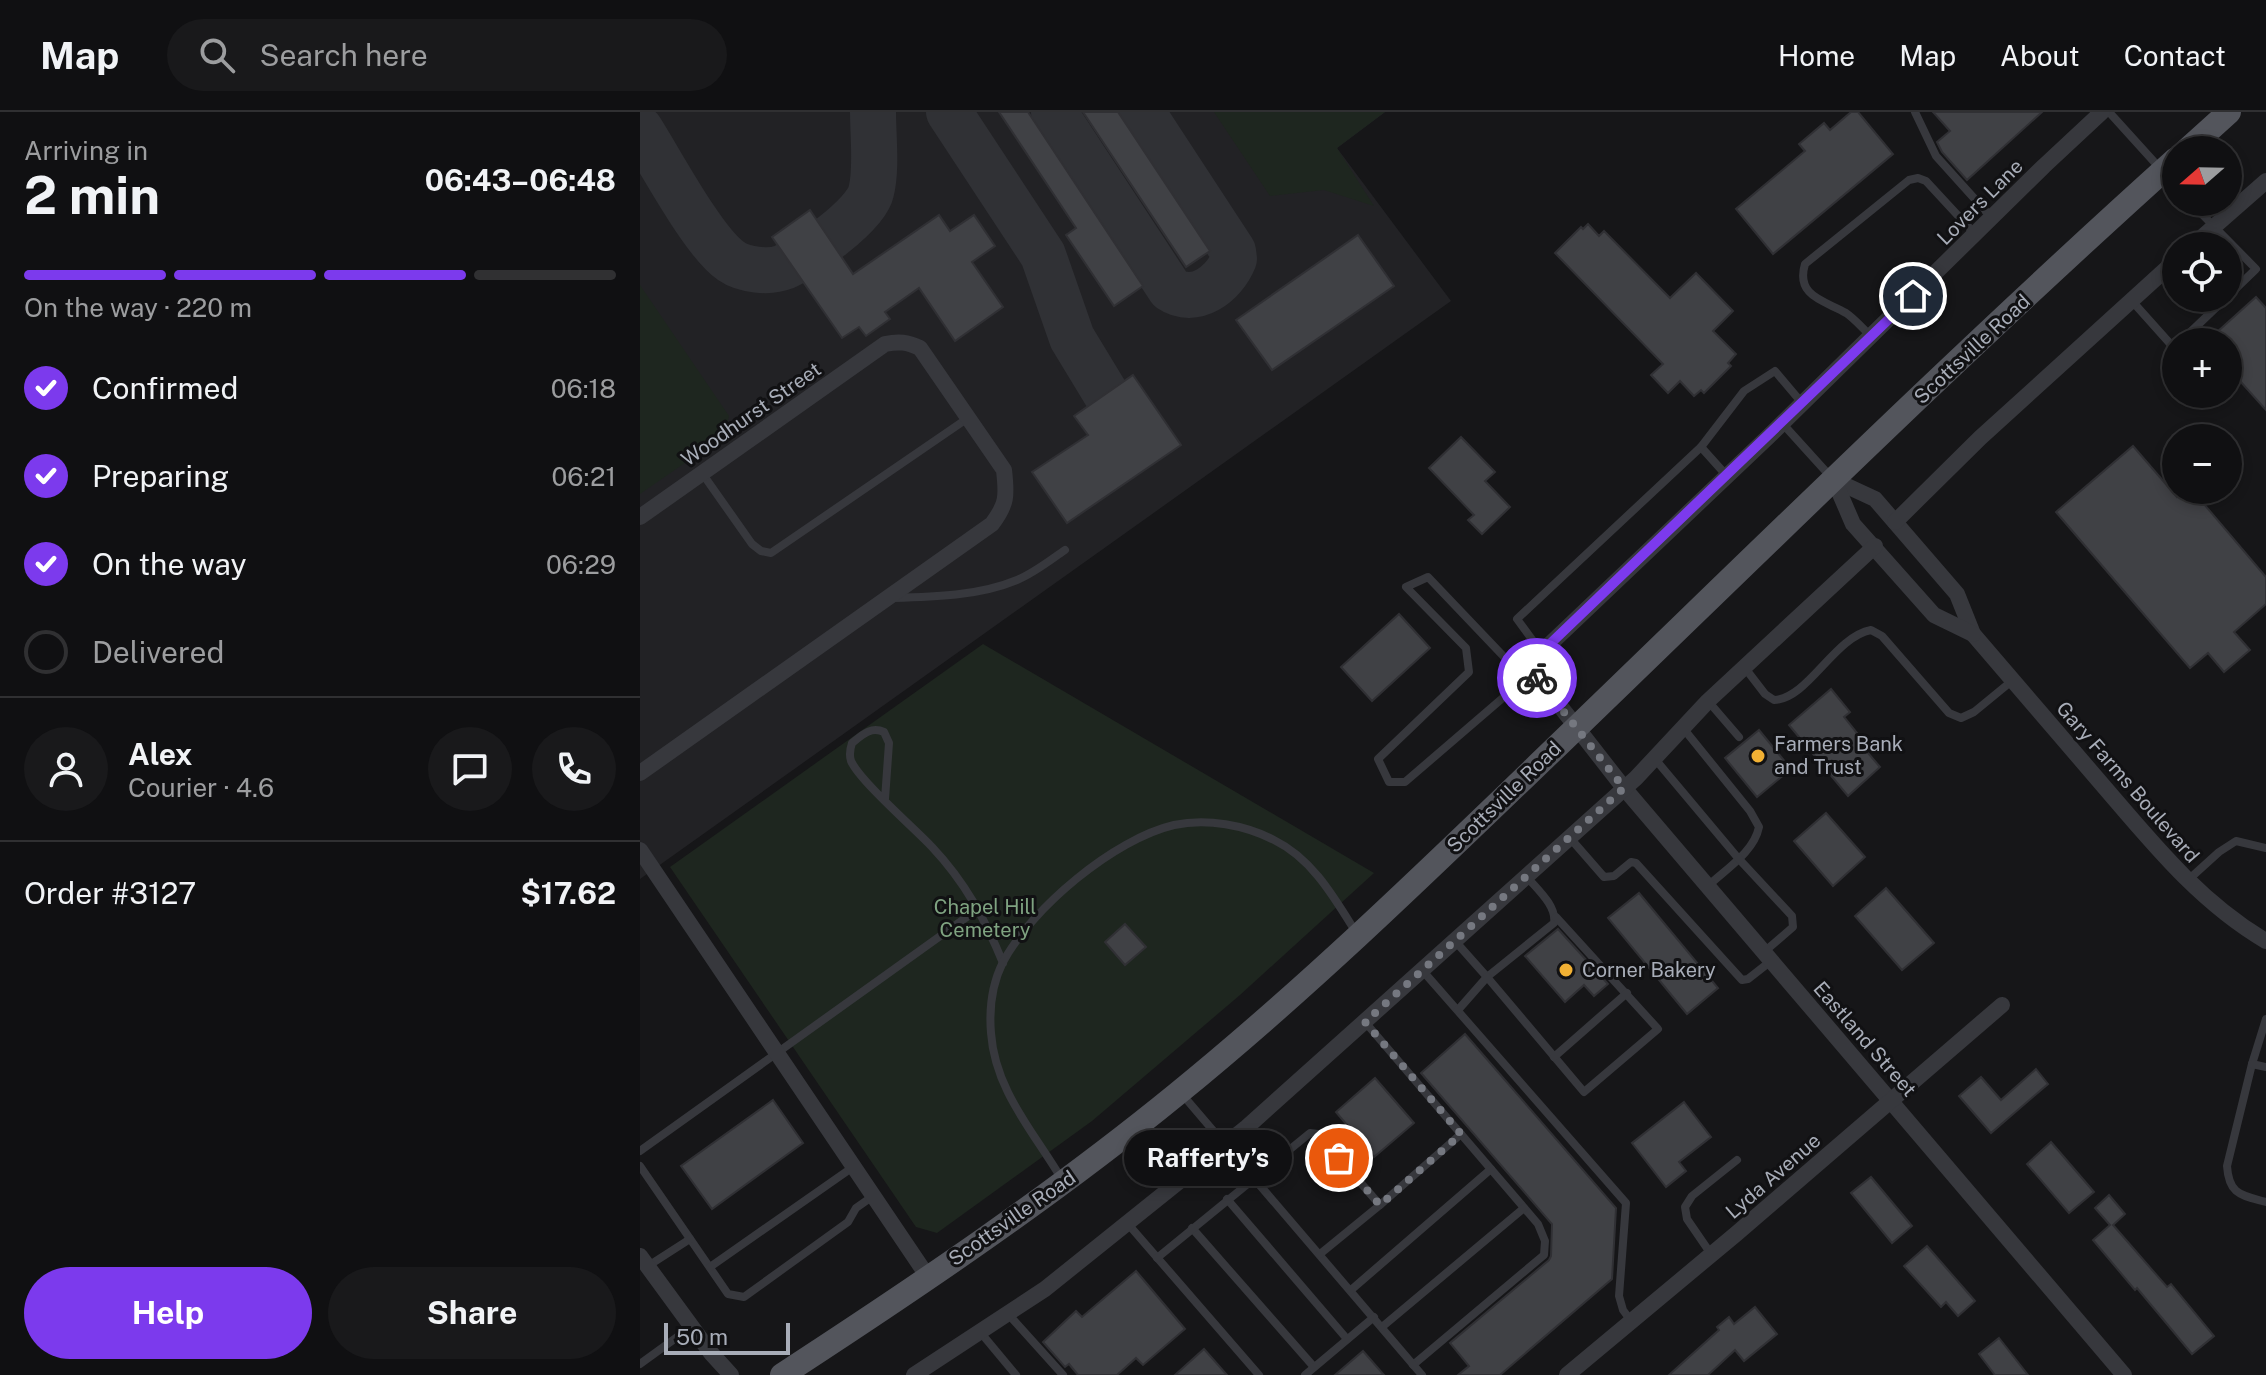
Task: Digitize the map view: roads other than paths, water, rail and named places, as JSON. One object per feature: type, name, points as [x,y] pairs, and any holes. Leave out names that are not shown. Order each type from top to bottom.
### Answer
[{"type":"main road","points":[[2202,136],[2229,112]]},
{"type":"main road","name":"Scottsville Road","points":[[782,1375],[1064,1182],[1180,1091],[1358,935],[1834,480],[2162,181]]},
{"type":"street","name":"Lovers Lane","points":[[1530,669],[1542,653],[2102,113]]},
{"type":"street","points":[[2207,232],[2266,181]]},
{"type":"street","points":[[1895,522],[1992,428],[2162,272]]},
{"type":"street","name":"Woodhurst Street","points":[[640,517],[885,344],[909,342],[920,348],[968,418]]},
{"type":"street","points":[[640,773],[992,524],[1004,507],[1004,470],[968,418]]},
{"type":"street","name":"Gary Farms Boulevard","points":[[1834,480],[1875,499],[1957,594],[1973,634],[2187,881],[2229,916],[2266,941]]},
{"type":"street","name":"Gary Farms Boulevard","points":[[1834,480],[1853,524],[1934,615],[1973,634]]},
{"type":"street","points":[[914,1375],[1009,1315],[1227,1144],[1624,788],[1708,701],[1875,546]]},
{"type":"street","points":[[1530,669],[1575,729]]},
{"type":"street","name":"Eastland Street","points":[[1575,729],[2124,1375]]},
{"type":"street","points":[[640,850],[928,1277]]},
{"type":"street","name":"Lyda Avenue","points":[[1567,1375],[2002,1005]]},
{"type":"street","points":[[644,1261],[731,1375]]},
{"type":"lane","points":[[1915,112],[1936,156],[1992,219]]},
{"type":"lane","points":[[2102,113],[2162,164]]},
{"type":"lane","points":[[1871,337],[1848,314],[1814,298],[1805,287],[1802,276],[1805,264],[1909,180],[1918,178],[1926,181],[1976,235]]},
{"type":"lane","points":[[2203,216],[2218,232]]},
{"type":"lane","points":[[2242,255],[2256,269],[2242,283]]},
{"type":"lane","points":[[2131,300],[2162,335]]},
{"type":"lane","points":[[2195,328],[2211,312]]},
{"type":"lane","points":[[1542,653],[1517,619],[1701,447],[1744,391],[1775,371],[1802,403]]},
{"type":"lane","points":[[702,473],[752,544],[761,551],[771,553],[968,418]]},
{"type":"lane","points":[[1782,423],[1834,480]]},
{"type":"lane","points":[[1701,447],[1727,476]]},
{"type":"lane","points":[[887,598],[930,597],[995,588],[1017,580],[1065,550]]},
{"type":"lane","points":[[1428,577],[1508,661],[1530,669],[1405,782],[1389,782],[1378,759],[1469,672],[1466,648],[1406,587],[1428,577]]},
{"type":"lane","points":[[1745,668],[1765,694],[1774,700],[1790,697],[1849,640],[1871,630],[1882,636],[1949,713],[1961,718],[1974,712],[2013,680]]},
{"type":"lane","points":[[1708,701],[1739,737]]},
{"type":"lane","points":[[1683,728],[1750,811],[1759,827],[1756,838],[1708,886]]},
{"type":"lane","points":[[885,799],[889,743],[884,732],[877,729],[868,731],[852,743],[850,760],[857,770],[885,799],[936,851],[978,909],[1003,963]]},
{"type":"lane","points":[[1569,837],[1604,877],[1614,876],[1631,862],[1636,863],[1742,980],[1748,979],[1795,923],[1655,759]]},
{"type":"lane","points":[[1064,1182],[1012,1103],[996,1062],[991,1033],[991,1003],[1003,963],[1039,915],[1087,870],[1143,836],[1176,825],[1227,824],[1278,841],[1292,850],[1326,886],[1358,935]]},
{"type":"lane","points":[[2187,881],[2219,852],[2238,840],[2266,848]]},
{"type":"lane","points":[[1455,940],[1584,1092],[1658,1029],[1556,917],[1526,875]]},
{"type":"lane","points":[[640,1151],[978,909]]},
{"type":"lane","points":[[1458,1010],[1487,977],[1554,923],[1556,917]]},
{"type":"lane","points":[[1422,970],[1626,1203],[1619,1296],[1623,1310],[1631,1321]]},
{"type":"lane","points":[[1554,1057],[1627,993]]},
{"type":"lane","points":[[2266,1019],[2227,1166],[2228,1181],[2238,1195],[2266,1202]]},
{"type":"lane","points":[[1365,1022],[1538,1224],[1545,1241],[1544,1255],[1413,1365]]},
{"type":"lane","points":[[2252,1064],[2266,1067]]},
{"type":"lane","points":[[1180,1091],[1422,1375]]},
{"type":"lane","points":[[1157,1258],[1301,1137],[1310,1133],[1318,1134],[1380,1205]]},
{"type":"lane","points":[[1320,1254],[1461,1134]]},
{"type":"lane","points":[[1711,1254],[1687,1219],[1685,1207],[1692,1196],[1737,1160]]},
{"type":"lane","points":[[640,1166],[728,1294],[744,1297],[848,1222],[856,1208],[873,1196]]},
{"type":"lane","points":[[710,1267],[853,1167]]},
{"type":"lane","points":[[1351,1290],[1491,1169]]},
{"type":"lane","points":[[1227,1199],[1347,1339]]},
{"type":"lane","points":[[1382,1327],[1524,1208]]},
{"type":"lane","points":[[1128,1224],[1259,1375]]},
{"type":"lane","points":[[1192,1228],[1314,1367]]},
{"type":"lane","points":[[644,1261],[690,1239]]},
{"type":"lane","points":[[1009,1315],[1063,1375]]},
{"type":"lane","points":[[1305,1375],[1374,1317]]},
{"type":"lane","points":[[640,1364],[692,1326]]},
{"type":"lane","points":[[981,1333],[1016,1375]]},
{"type":"place","name":"Farmers Bank and Trust","points":[[1758,756]]},
{"type":"place","name":"Corner Bakery","points":[[1566,970]]},
{"type":"place","name":"Rafferty’s","points":[[1339,1158]]},
{"type":"park label","name":"Chapel Hill Cemetery","points":[[985,918]]}]
